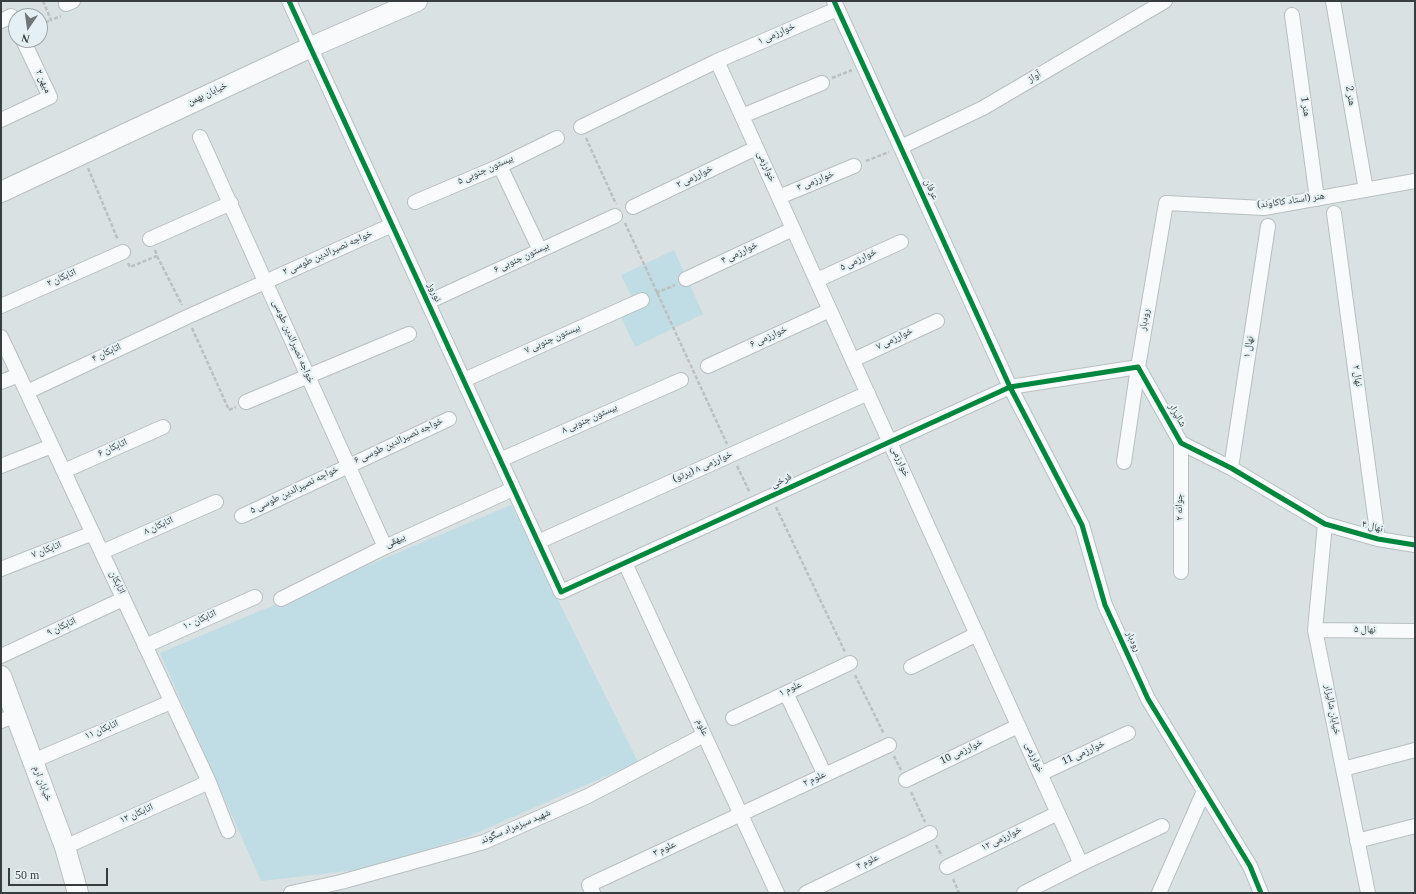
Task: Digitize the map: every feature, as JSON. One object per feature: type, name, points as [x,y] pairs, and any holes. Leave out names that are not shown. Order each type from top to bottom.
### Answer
[{"type":"street","name":"نوروز","points":[[289,1],[561,592]]},
{"type":"street","name":"خیابان بهمن","points":[[1,192],[310,47],[417,1]]},
{"type":"street","name":"آواز","points":[[901,147],[983,108],[1165,1]]},
{"type":"street","name":"هنر 2","points":[[1333,1],[1366,190]]},
{"type":"street","name":"عرفان","points":[[836,5],[1010,387]]},
{"type":"street","name":"خوارزمی ۱","points":[[581,127],[836,5]]},
{"type":"street","name":"هنر 1","points":[[1292,15],[1317,199]]},
{"type":"street","name":"میهن ۲","points":[[1,120],[50,97],[26,48]]},
{"type":"street","name":"خوارزمی","points":[[717,61],[1081,864]]},
{"type":"street","points":[[742,116],[822,83]]},
{"type":"street","name":"خواجه نصیرالدین طوسی","points":[[200,137],[385,547]]},
{"type":"street","name":"بیستون جنوبی ۵","points":[[415,202],[500,166],[557,138]]},
{"type":"street","name":"خوارزمی ۲","points":[[633,207],[756,148]]},
{"type":"street","points":[[500,166],[540,250]]},
{"type":"street","name":"خوارزمی ۳","points":[[779,197],[854,166]]},
{"type":"street","name":"هنر (استاد کاکاوند)","points":[[1166,203],[1264,208],[1415,181]]},
{"type":"street","points":[[150,239],[231,203]]},
{"type":"street","name":"رودبار","points":[[1124,462],[1138,367],[1166,203]]},
{"type":"street","name":"نهال ۲","points":[[1334,213],[1378,539]]},
{"type":"street","name":"بیستون جنوبی ۶","points":[[428,302],[619,214]]},
{"type":"street","name":"خواجه نصیرالدین طوسی ۲","points":[[187,317],[392,225]]},
{"type":"street","name":"نهال ۱","points":[[1231,468],[1268,226]]},
{"type":"street","name":"خوارزمی ۴","points":[[686,279],[793,229]]},
{"type":"street","name":"خوارزمی ۵","points":[[817,280],[901,242]]},
{"type":"street","name":"اتابکان ۲","points":[[1,306],[124,252]]},
{"type":"street","name":"بیستون جنوبی ۷","points":[[464,380],[642,300]]},
{"type":"street","name":"خوارزمی ۶","points":[[708,366],[830,310]]},
{"type":"street","name":"اتابکان ۴","points":[[26,392],[187,317]]},
{"type":"street","name":"خوارزمی ۷","points":[[853,360],[937,321]]},
{"type":"street","points":[[246,402],[409,334]]},
{"type":"street","name":"اتابکان","points":[[1,337],[209,782],[228,831]]},
{"type":"street","points":[[1010,387],[1138,367]]},
{"type":"street","name":"شالیزار","points":[[1138,367],[1181,443],[1231,468],[1325,524]]},
{"type":"street","points":[[1,382],[19,375]]},
{"type":"street","name":"بیستون جنوبی ۸","points":[[500,460],[680,380]]},
{"type":"street","name":"فرخی","points":[[561,592],[1010,387]]},
{"type":"street","name":"رودبار","points":[[1010,387],[1082,525],[1105,605],[1148,699],[1250,866],[1261,893]]},
{"type":"street","name":"خوارزمی ۸ (پرتو)","points":[[538,542],[868,393]]},
{"type":"street","name":"خواجه نصیرالدین طوسی ۶","points":[[348,466],[449,419]]},
{"type":"street","name":"اتابکان ۶","points":[[64,470],[163,427]]},
{"type":"street","name":"جوانه ۲","points":[[1181,443],[1181,572]]},
{"type":"street","points":[[1,466],[52,446]]},
{"type":"street","name":"خواجه نصیرالدین طوسی ۵","points":[[242,516],[348,466]]},
{"type":"street","name":"بیهقی","points":[[281,598],[385,547],[513,489]]},
{"type":"street","name":"اتابکان ۸","points":[[102,552],[216,502]]},
{"type":"street","name":"نهال ۴","points":[[1325,524],[1378,539],[1415,545]]},
{"type":"street","name":"خیابان شالیزار","points":[[1325,524],[1315,630],[1368,893]]},
{"type":"street","name":"اتابکان ۷","points":[[1,569],[93,533]]},
{"type":"street","name":"علوم","points":[[625,563],[777,893]]},
{"type":"street","name":"اتابکان ۱۰","points":[[146,646],[255,597]]},
{"type":"street","name":"اتابکان ۹","points":[[1,656],[123,599]]},
{"type":"street","name":"نهال ۵","points":[[1315,630],[1415,631]]},
{"type":"street","points":[[911,667],[977,634]]},
{"type":"street","name":"علوم ۱","points":[[733,718],[850,663]]},
{"type":"street","name":"خیابان ارم","points":[[1,676],[8,718],[33,761],[65,847],[78,893]]},
{"type":"street","points":[[786,693],[825,775]]},
{"type":"street","name":"اتابکان ۱۱","points":[[33,761],[171,702]]},
{"type":"street","name":"خوارزمی 10","points":[[906,780],[1018,726]]},
{"type":"street","name":"خوارزمی 11","points":[[1040,774],[1128,733]]},
{"type":"street","name":"شهید سبزمراد سگوند","points":[[291,893],[341,882],[484,842],[588,796],[704,735]]},
{"type":"street","name":"علوم ۲","points":[[740,814],[889,745]]},
{"type":"street","points":[[1343,769],[1415,750]]},
{"type":"street","name":"اتابکان ۱۲","points":[[65,847],[209,782]]},
{"type":"street","points":[[1159,893],[1204,791]]},
{"type":"street","name":"خوارزمی ۱۲","points":[[947,867],[1058,813]]},
{"type":"street","name":"علوم ۳","points":[[591,889],[740,814]]},
{"type":"street","points":[[1024,893],[1162,826]]},
{"type":"street","points":[[1357,841],[1415,826]]},
{"type":"street","name":"علوم ۴","points":[[806,893],[930,833]]},
{"type":"path","points":[[822,83],[863,65]]},
{"type":"path","points":[[581,127],[619,214],[755,504]]},
{"type":"path","points":[[854,166],[901,147]]},
{"type":"path","points":[[82,154],[130,267],[157,256]]},
{"type":"path","points":[[150,239],[229,410],[246,402]]},
{"type":"path","points":[[642,300],[686,279]]},
{"type":"path","points":[[680,380],[708,366]]},
{"type":"path","points":[[771,496],[959,893]]},
{"type":"shaded area","points":[[674,250],[703,314],[635,347],[616,306],[632,297],[621,275]]},
{"type":"shaded area","points":[[511,505],[638,762],[467,837],[365,869],[261,881],[160,653]]},
{"type":"cycle path","points":[[289,1],[561,592],[1010,387],[1138,367],[1181,443],[1231,468],[1325,524],[1378,539],[1415,545]]},
{"type":"cycle path","points":[[834,1],[1010,387],[1082,525],[1105,605],[1148,699],[1250,866],[1261,893]]}]
